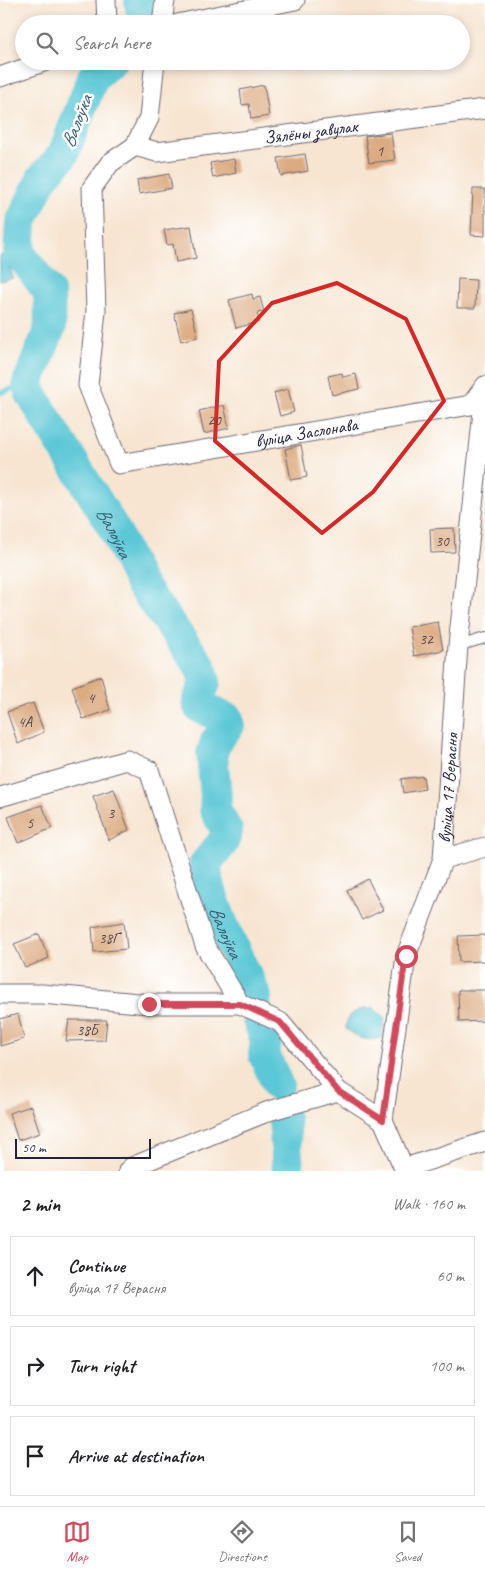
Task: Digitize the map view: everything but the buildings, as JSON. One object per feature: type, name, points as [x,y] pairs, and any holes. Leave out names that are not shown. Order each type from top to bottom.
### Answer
[{"type":"street","points":[[106,0],[107,15]]},
{"type":"street","points":[[163,15],[165,0]]},
{"type":"street","points":[[221,15],[295,0]]},
{"type":"street","points":[[0,77],[20,70]]},
{"type":"street","points":[[135,146],[149,118],[154,70]]},
{"type":"street","name":"Зялёны завулак","points":[[135,146],[157,152],[485,109]]},
{"type":"street","name":"вуліца Заслонава","points":[[135,146],[110,163],[92,188],[96,311],[88,385],[119,464],[471,405],[485,386]]},
{"type":"street","name":"вуліца 17 Верасня","points":[[383,1120],[406,956],[443,859],[458,646],[485,393]]},
{"type":"street","points":[[0,797],[127,760],[149,770],[205,946],[240,1004]]},
{"type":"street","points":[[443,859],[485,847]]},
{"type":"street","points":[[0,994],[42,994],[149,1004],[240,1004],[280,1022],[338,1091],[383,1120],[405,1169],[485,1142]]},
{"type":"street","points":[[128,1171],[132,1167],[269,1111],[338,1091]]},
{"type":"lane","points":[[458,646],[485,638]]},
{"type":"highlighted area","points":[[337,283],[406,319],[444,401],[373,492],[322,533],[215,441],[219,361],[272,303]]},
{"type":"water","points":[[6,254],[13,278],[0,281],[0,255]]},
{"type":"water","points":[[373,1007],[385,1019],[381,1038],[371,1040],[362,1038],[346,1029],[347,1020],[352,1014],[358,1010],[367,1008],[369,1010]]},
{"type":"waterway","name":"Валоўка","points":[[140,0],[141,8]]},
{"type":"waterway","name":"Валоўка","points":[[101,70],[93,77],[63,155],[42,178],[21,223],[19,253],[49,292],[50,328],[28,383],[31,394],[114,529],[139,582],[201,667],[205,683],[198,700],[199,707],[228,719],[229,725],[216,741],[212,754],[216,796],[215,809],[227,831],[223,842],[205,864],[208,881],[219,915],[256,997]]},
{"type":"waterway","points":[[0,393],[28,383]]},
{"type":"waterway","name":"Валоўка","points":[[258,1019],[266,1040],[264,1054],[278,1086]]},
{"type":"waterway","name":"Валоўка","points":[[284,1119],[288,1171]]},
{"type":"route","points":[[149,1004],[240,1004],[280,1022],[338,1091],[383,1120],[406,956]]}]
